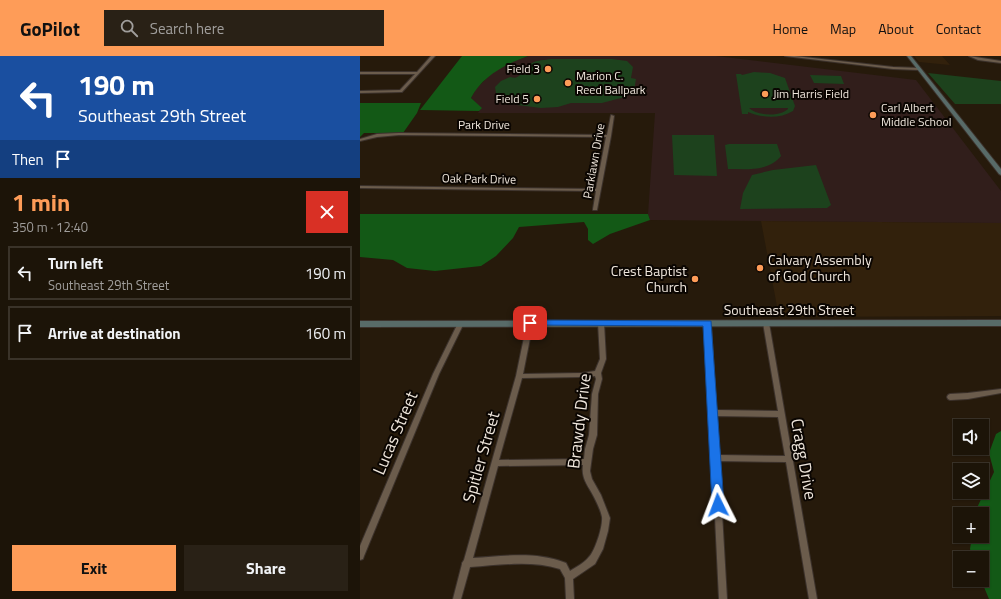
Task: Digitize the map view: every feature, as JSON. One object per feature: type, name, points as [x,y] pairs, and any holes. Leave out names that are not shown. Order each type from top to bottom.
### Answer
[{"type":"main road","points":[[909,56],[1001,173]]},
{"type":"main road","name":"Southeast 29th Street","points":[[360,324],[1001,323]]},
{"type":"street","points":[[360,92],[401,91],[433,56]]},
{"type":"street","points":[[787,56],[893,68],[919,69]]},
{"type":"street","points":[[971,56],[982,60],[1001,62]]},
{"type":"street","points":[[360,73],[418,73]]},
{"type":"street","name":"Parklawn Drive","points":[[595,209],[612,116]]},
{"type":"street","name":"Park Drive","points":[[360,140],[367,136],[425,135],[609,136]]},
{"type":"street","name":"Oak Park Drive","points":[[360,187],[598,190]]},
{"type":"street","name":"Lucas Street","points":[[360,556],[436,374],[460,323]]},
{"type":"street","name":"Spitler Street","points":[[457,599],[519,376],[530,323]]},
{"type":"street","name":"Brawdy Drive","points":[[569,578],[592,561],[599,549],[606,518],[597,495],[588,480],[586,471],[586,462],[593,435],[595,394],[599,379],[598,374],[603,359],[601,323]]},
{"type":"street","points":[[708,323],[723,599]]},
{"type":"street","name":"Cragg Drive","points":[[766,323],[813,599]]},
{"type":"street","points":[[519,376],[582,376],[598,374]]},
{"type":"street","points":[[950,397],[1001,391]]},
{"type":"street","points":[[712,413],[781,414]]},
{"type":"street","points":[[715,458],[790,459]]},
{"type":"street","points":[[495,463],[586,462]]},
{"type":"street","points":[[466,563],[527,560],[553,562],[563,566],[569,578],[570,599]]},
{"type":"shaded area","points":[[528,56],[716,56],[916,80],[1001,191],[1001,223],[650,220],[648,214],[655,113],[478,113],[481,108],[471,98],[476,89],[492,73],[507,64]]},
{"type":"shaded area","points":[[914,56],[942,56],[950,65],[919,62]]},
{"type":"shaded area","points":[[761,221],[1001,223],[1001,316],[779,317]]},
{"type":"green space","points":[[462,56],[528,56],[503,67],[481,83],[471,98],[482,108],[479,111],[420,110]]},
{"type":"green space","name":"Marion C. Reed Ballpark","points":[[551,59],[612,59],[627,61],[633,67],[631,78],[636,79],[634,91],[621,98],[602,103],[571,103],[558,107],[541,108],[517,105],[496,93],[495,87],[501,81],[510,77],[514,78],[519,76],[528,65],[534,62]]},
{"type":"green space","points":[[754,72],[770,73],[785,78],[795,106],[793,111],[788,114],[771,117],[759,116],[748,112],[748,114],[742,114],[736,74],[742,75]],"holes":[[[749,108],[788,108],[784,112],[774,114],[758,113]]]},
{"type":"green space","points":[[928,73],[1001,81],[1001,104],[955,104]]},
{"type":"green space","points":[[810,75],[841,76],[844,84],[814,83]]},
{"type":"green space","points":[[360,103],[421,103],[417,113],[403,133],[364,133],[360,137]]},
{"type":"green space","points":[[672,135],[714,135],[717,176],[674,175]]},
{"type":"green space","points":[[777,144],[781,156],[770,165],[763,167],[728,169],[725,145]]},
{"type":"green space","points":[[816,165],[831,205],[827,208],[740,209],[743,193],[752,175],[773,170]]},
{"type":"green space","points":[[360,214],[648,214],[650,220],[610,234],[593,244],[588,240],[588,229],[584,222],[519,227],[513,238],[496,256],[481,266],[435,271],[407,268],[393,260],[360,257]]},
{"type":"green space","points":[[1001,431],[1001,599],[989,599],[984,587],[989,587],[989,551],[971,551],[970,549],[971,543],[989,543],[989,507],[977,507],[981,499],[989,499],[989,483],[994,472],[989,453],[996,434]]},
{"type":"place","name":"Field 3","points":[[548,69]]},
{"type":"place","name":"Marion C. Reed Ballpark","points":[[568,83]]},
{"type":"place","name":"Jim Harris Field","points":[[765,94]]},
{"type":"place","name":"Field 5","points":[[537,99]]},
{"type":"place","name":"Carl Albert Middle School","points":[[873,115]]},
{"type":"place","name":"Calvary Assembly of God Church","points":[[760,268]]},
{"type":"place","name":"Crest Baptist Church","points":[[695,279]]},
{"type":"route","points":[[530,323],[708,323],[718,505]]}]
